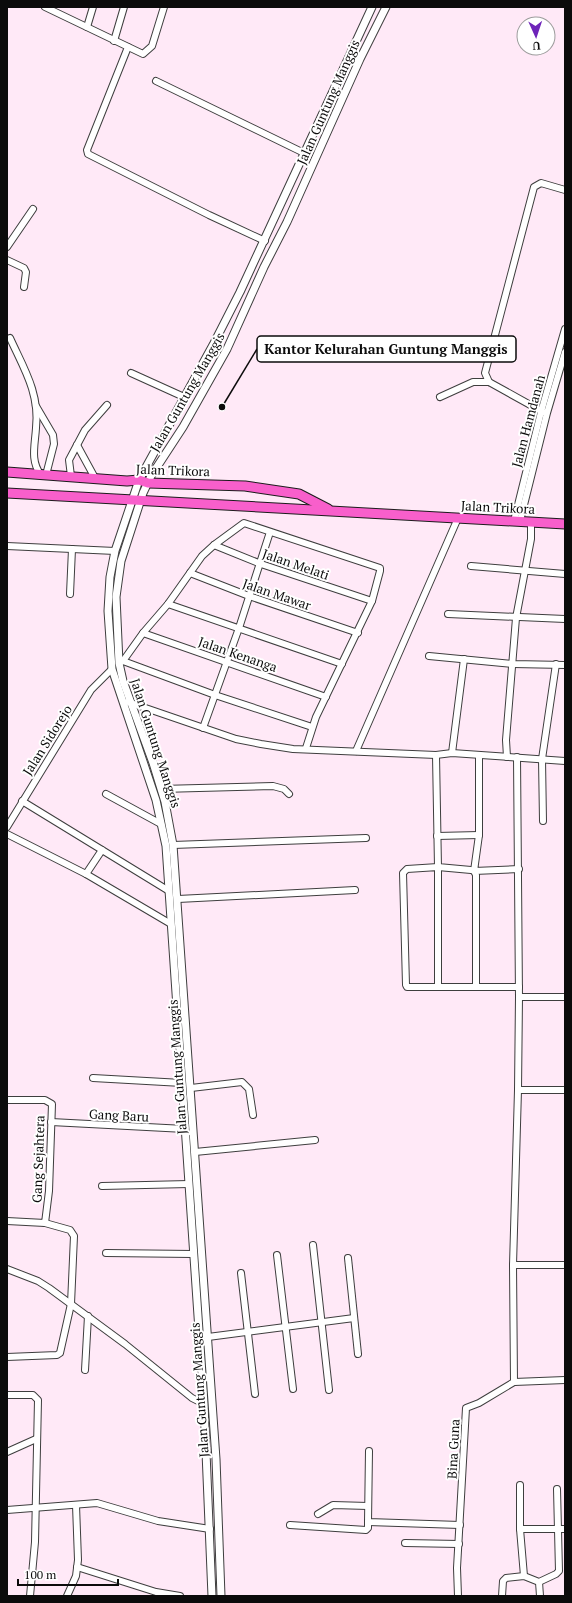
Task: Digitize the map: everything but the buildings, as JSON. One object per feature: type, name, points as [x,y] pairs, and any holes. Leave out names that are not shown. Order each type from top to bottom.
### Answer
[{"type":"main road","name":"Jalan Trikora","points":[[7,472],[127,481],[139,480],[148,483],[245,486],[299,494],[333,512]]},
{"type":"main road","name":"Jalan Trikora","points":[[7,493],[103,497],[333,512],[565,524]]},
{"type":"main road","points":[[297,509],[301,504],[299,494]]},
{"type":"street","points":[[45,7],[143,54],[152,46],[164,7]]},
{"type":"street","points":[[87,27],[93,7]]},
{"type":"street","points":[[114,41],[124,7]]},
{"type":"street","name":"Jalan Guntung Manggis","points":[[212,1596],[208,1460],[166,846],[156,800],[112,668],[108,611],[115,551],[139,480],[213,345],[265,241],[372,7]]},
{"type":"street","name":"Jalan Guntung Manggis","points":[[221,1596],[216,1459],[186,1009],[179,938],[178,899],[173,845],[161,790],[123,681],[116,617],[118,585],[123,555],[143,493],[183,427],[230,343],[310,173],[360,59],[386,7]]},
{"type":"street","points":[[128,47],[87,150],[88,154],[209,215],[265,241]]},
{"type":"street","points":[[350,54],[360,59]]},
{"type":"street","points":[[156,81],[304,153]]},
{"type":"street","points":[[489,382],[485,373],[534,187],[542,183],[565,190]]},
{"type":"street","points":[[7,247],[33,209]]},
{"type":"street","points":[[7,260],[24,268],[26,272],[24,287]]},
{"type":"street","name":"Jalan Hamdanah","points":[[517,521],[565,328]]},
{"type":"street","points":[[10,338],[32,386],[35,405],[34,463],[44,475]]},
{"type":"street","name":"Jalan Hamdanah","points":[[544,412],[565,352]]},
{"type":"street","points":[[131,373],[184,397]]},
{"type":"street","points":[[440,397],[473,382],[489,382],[544,412]]},
{"type":"street","points":[[35,405],[53,435],[54,444],[44,475]]},
{"type":"street","points":[[71,476],[69,460],[85,430],[107,405]]},
{"type":"street","points":[[77,445],[95,478]]},
{"type":"street","points":[[356,751],[458,518]]},
{"type":"street","points":[[306,748],[312,727],[372,601],[380,568],[270,532],[246,522],[214,545],[202,556],[168,604],[121,662],[312,727]]},
{"type":"street","points":[[507,757],[506,740],[516,618],[531,539],[531,522]]},
{"type":"street","points":[[203,728],[261,564],[270,532]]},
{"type":"street","name":"Jalan Melati","points":[[214,545],[261,564],[372,601]]},
{"type":"street","points":[[7,546],[115,551]]},
{"type":"street","points":[[70,594],[72,550]]},
{"type":"street","points":[[471,566],[565,574]]},
{"type":"street","name":"Jalan Mawar","points":[[190,573],[249,596],[358,633]]},
{"type":"street","points":[[168,604],[342,664]]},
{"type":"street","points":[[448,614],[565,619]]},
{"type":"street","name":"Jalan Kenanga","points":[[143,633],[326,697]]},
{"type":"street","points":[[428,656],[513,664],[565,665]]},
{"type":"street","points":[[452,753],[464,659]]},
{"type":"street","points":[[543,821],[542,759],[556,664]]},
{"type":"street","name":"Jalan Sidorejo","points":[[7,827],[91,690],[112,668]]},
{"type":"street","points":[[123,700],[236,739],[261,744],[293,748],[436,755],[452,753],[565,761]]},
{"type":"street","points":[[436,755],[438,986]]},
{"type":"street","points":[[476,987],[474,871],[480,835],[479,755]]},
{"type":"street","points":[[514,1382],[513,1265],[519,997],[517,757]]},
{"type":"street","points":[[161,790],[273,786],[284,789],[289,794]]},
{"type":"street","points":[[106,794],[161,824]]},
{"type":"street","points":[[22,801],[169,890]]},
{"type":"street","points":[[7,834],[86,874],[171,924]]},
{"type":"street","points":[[437,836],[480,835]]},
{"type":"street","points":[[173,845],[366,838]]},
{"type":"street","points":[[86,874],[102,850]]},
{"type":"street","points":[[519,869],[474,871],[438,867],[407,869],[403,873],[404,983],[407,987],[519,987]]},
{"type":"street","points":[[178,899],[355,890]]},
{"type":"street","points":[[519,997],[565,997]]},
{"type":"street","points":[[177,1009],[186,1009]]},
{"type":"street","points":[[93,1078],[182,1083]]},
{"type":"street","points":[[191,1088],[242,1082],[249,1089],[253,1115]]},
{"type":"street","points":[[518,1090],[565,1090]]},
{"type":"street","name":"Gang Sejahtera","points":[[7,1100],[48,1100],[52,1104],[49,1191],[45,1223],[7,1221]]},
{"type":"street","name":"Gang Baru","points":[[51,1122],[185,1129]]},
{"type":"street","points":[[195,1152],[315,1140]]},
{"type":"street","points":[[102,1186],[189,1184]]},
{"type":"street","points":[[7,1357],[57,1355],[60,1353],[71,1304],[73,1232],[45,1223]]},
{"type":"street","points":[[313,1246],[329,1390]]},
{"type":"street","points":[[106,1253],[193,1254]]},
{"type":"street","points":[[277,1255],[293,1389]]},
{"type":"street","points":[[348,1258],[358,1354]]},
{"type":"street","points":[[513,1265],[565,1265]]},
{"type":"street","points":[[194,1267],[202,1266]]},
{"type":"street","points":[[7,1269],[38,1281],[88,1316],[192,1398],[204,1404]]},
{"type":"street","points":[[241,1273],[255,1394]]},
{"type":"street","points":[[84,1370],[88,1316]]},
{"type":"street","points":[[208,1337],[354,1318]]},
{"type":"street","name":"Bina Guna","points":[[458,1596],[459,1544],[466,1408],[479,1403],[514,1382],[565,1380]]},
{"type":"street","points":[[7,1395],[36,1396],[35,1542],[30,1596]]},
{"type":"street","points":[[7,1452],[36,1439]]},
{"type":"street","points":[[290,1525],[366,1530],[368,1528],[369,1451]]},
{"type":"street","points":[[208,1460],[216,1459]]},
{"type":"street","points":[[520,1485],[520,1529],[524,1576]]},
{"type":"street","points":[[502,1596],[505,1579],[524,1576],[539,1582],[559,1571],[562,1529],[557,1489]]},
{"type":"street","points":[[7,1510],[97,1503],[158,1521],[210,1529]]},
{"type":"street","points":[[67,1596],[76,1576],[77,1567],[76,1505]]},
{"type":"street","points":[[318,1514],[333,1505],[368,1506]]},
{"type":"street","points":[[368,1522],[460,1525]]},
{"type":"street","points":[[520,1529],[562,1529]]},
{"type":"street","points":[[405,1543],[459,1544]]},
{"type":"street","points":[[77,1567],[156,1592],[180,1596]]},
{"type":"street","points":[[212,1581],[221,1582]]},
{"type":"street","points":[[539,1582],[540,1596]]},
{"type":"place","name":"Kantor Kelurahan Guntung Manggis","points":[[222,407]]}]
